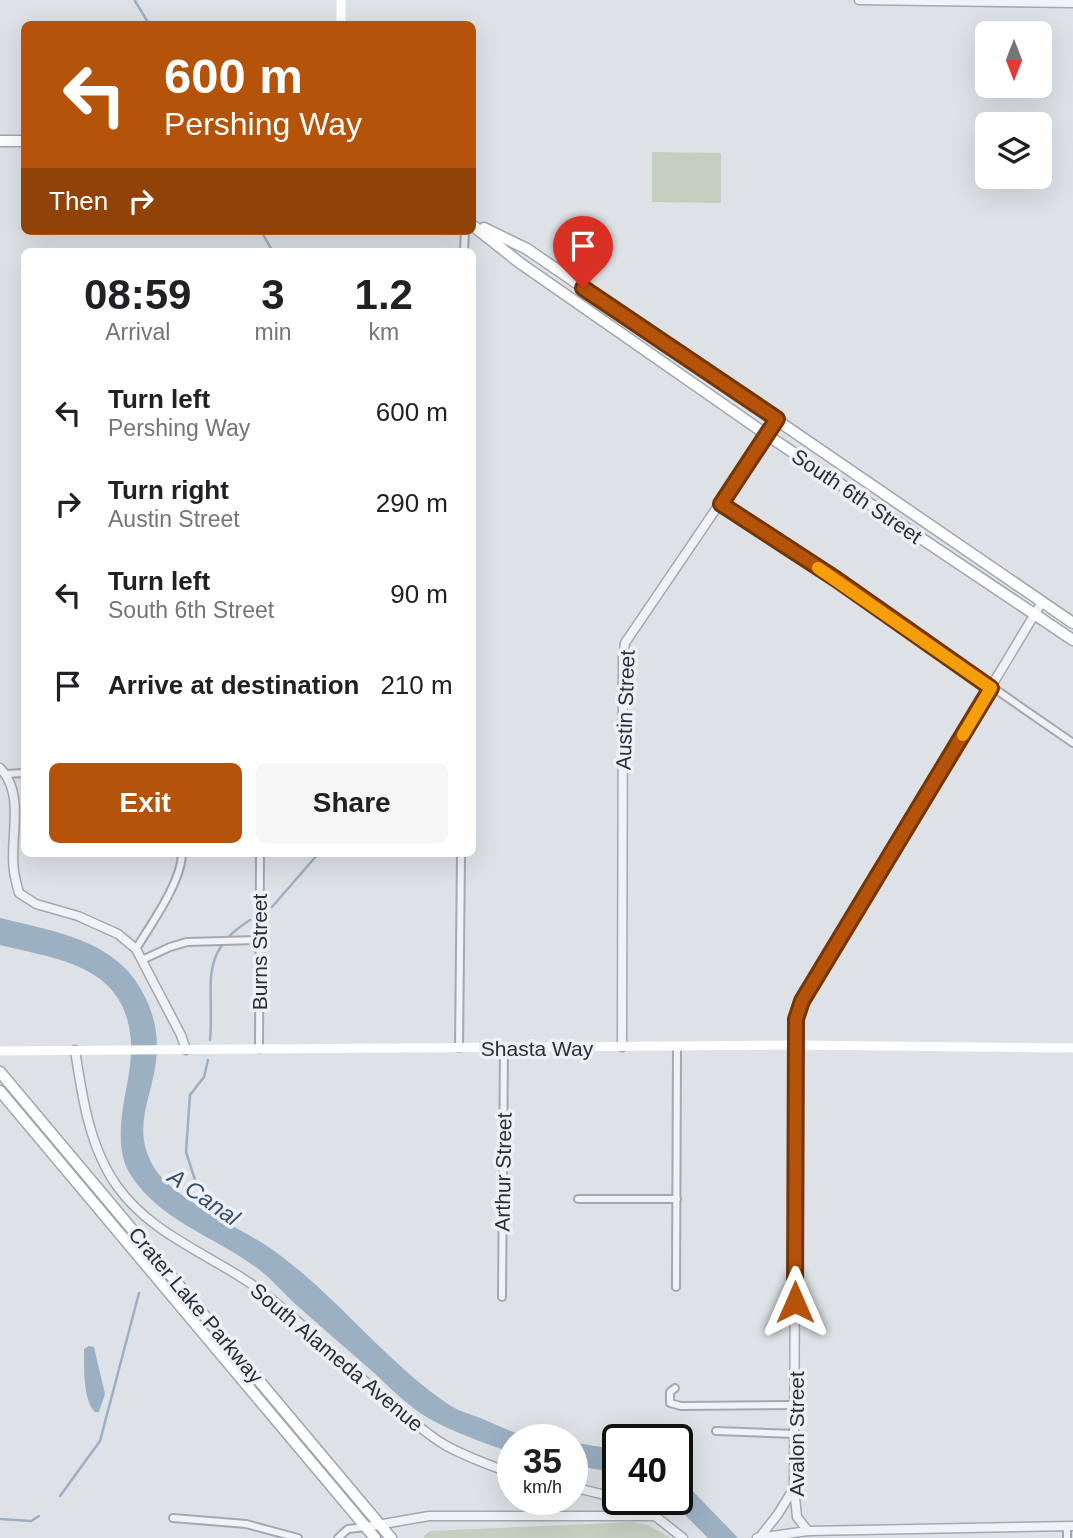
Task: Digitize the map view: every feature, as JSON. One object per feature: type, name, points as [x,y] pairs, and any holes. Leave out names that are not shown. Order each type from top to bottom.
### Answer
[{"type":"main road","points":[[341,0],[341,21]]},
{"type":"main road","points":[[0,141],[21,141]]},
{"type":"main road","name":"South 6th Street","points":[[476,226],[527,249],[1073,623]]},
{"type":"main road","name":"South 6th Street","points":[[476,227],[520,263],[767,435],[1073,640]]},
{"type":"main road","name":"Shasta Way","points":[[0,1051],[795,1045],[1073,1048]]},
{"type":"main road","name":"Crater Lake Parkway","points":[[0,1072],[391,1538]]},
{"type":"main road","name":"Crater Lake Parkway","points":[[0,1091],[375,1538]]},
{"type":"street","points":[[859,0],[1073,3]]},
{"type":"street","name":"Austin Street","points":[[622,1047],[625,643],[777,419]]},
{"type":"street","points":[[721,504],[836,579],[1073,743]]},
{"type":"street","name":"Avalon Street","points":[[808,1531],[797,1517],[794,1488],[796,1019],[802,1001],[1042,602]]},
{"type":"street","points":[[21,773],[3,771],[14,797],[13,870],[19,893],[36,904],[78,916],[118,934],[136,949],[181,1034],[186,1050]]},
{"type":"street","points":[[136,949],[170,890],[182,857]]},
{"type":"street","name":"Burns Street","points":[[259,1049],[260,857]]},
{"type":"street","points":[[459,1048],[461,857]]},
{"type":"street","points":[[142,960],[187,942],[258,940]]},
{"type":"street","points":[[676,1287],[677,1047]]},
{"type":"street","name":"Arthur Street","points":[[502,1297],[504,1048]]},
{"type":"street","name":"South Alameda Avenue","points":[[75,1050],[82,1092],[97,1147],[117,1186],[133,1204],[156,1225],[269,1297],[360,1379],[425,1431],[475,1460],[497,1468]]},
{"type":"street","points":[[578,1199],[677,1199]]},
{"type":"street","points":[[676,1388],[670,1392],[670,1403],[681,1406],[795,1405]]},
{"type":"street","points":[[716,1431],[794,1434]]},
{"type":"street","points":[[758,1538],[794,1488]]},
{"type":"street","points":[[338,1538],[348,1530],[429,1516],[654,1516],[684,1538]]},
{"type":"street","points":[[173,1518],[246,1524],[298,1538]]},
{"type":"street","points":[[758,1538],[808,1531],[1070,1526],[1067,1538]]},
{"type":"green space","points":[[652,152],[721,153],[721,203],[652,202]]},
{"type":"green space","points":[[633,1522],[650,1526],[671,1538],[424,1538],[430,1531]]},
{"type":"water","points":[[0,918],[64,934],[103,951],[120,963],[135,979],[154,1021],[157,1053],[143,1124],[146,1150],[161,1176],[204,1210],[267,1246],[291,1264],[426,1388],[451,1406],[497,1426],[497,1447],[438,1423],[416,1410],[261,1271],[174,1217],[143,1191],[123,1159],[122,1115],[131,1051],[124,1010],[114,992],[82,968],[0,945]]},
{"type":"water","points":[[94,1347],[105,1394],[99,1412],[95,1412],[91,1407],[86,1391],[84,1349]]},
{"type":"water","points":[[588,1445],[602,1447],[602,1470],[588,1468]]},
{"type":"water","points":[[693,1491],[738,1538],[708,1538],[685,1515],[693,1515]]},
{"type":"waterway","points":[[135,1],[147,21]]},
{"type":"waterway","points":[[263,235],[271,248]]},
{"type":"waterway","points":[[272,907],[315,857]]},
{"type":"waterway","points":[[210,1040],[211,987],[215,958],[233,933],[250,920]]},
{"type":"waterway","name":"A Canal","points":[[195,1180],[186,1152],[190,1095],[204,1077],[208,1060]]},
{"type":"waterway","points":[[60,1496],[100,1441],[139,1293]]},
{"type":"waterway","points":[[0,1519],[31,1521],[39,1516]]},
{"type":"slow traffic","points":[[818,568],[991,688],[963,735]]},
{"type":"route","points":[[583,288],[777,419],[721,504],[836,579],[991,688],[802,1001],[796,1019],[795,1302]]}]
